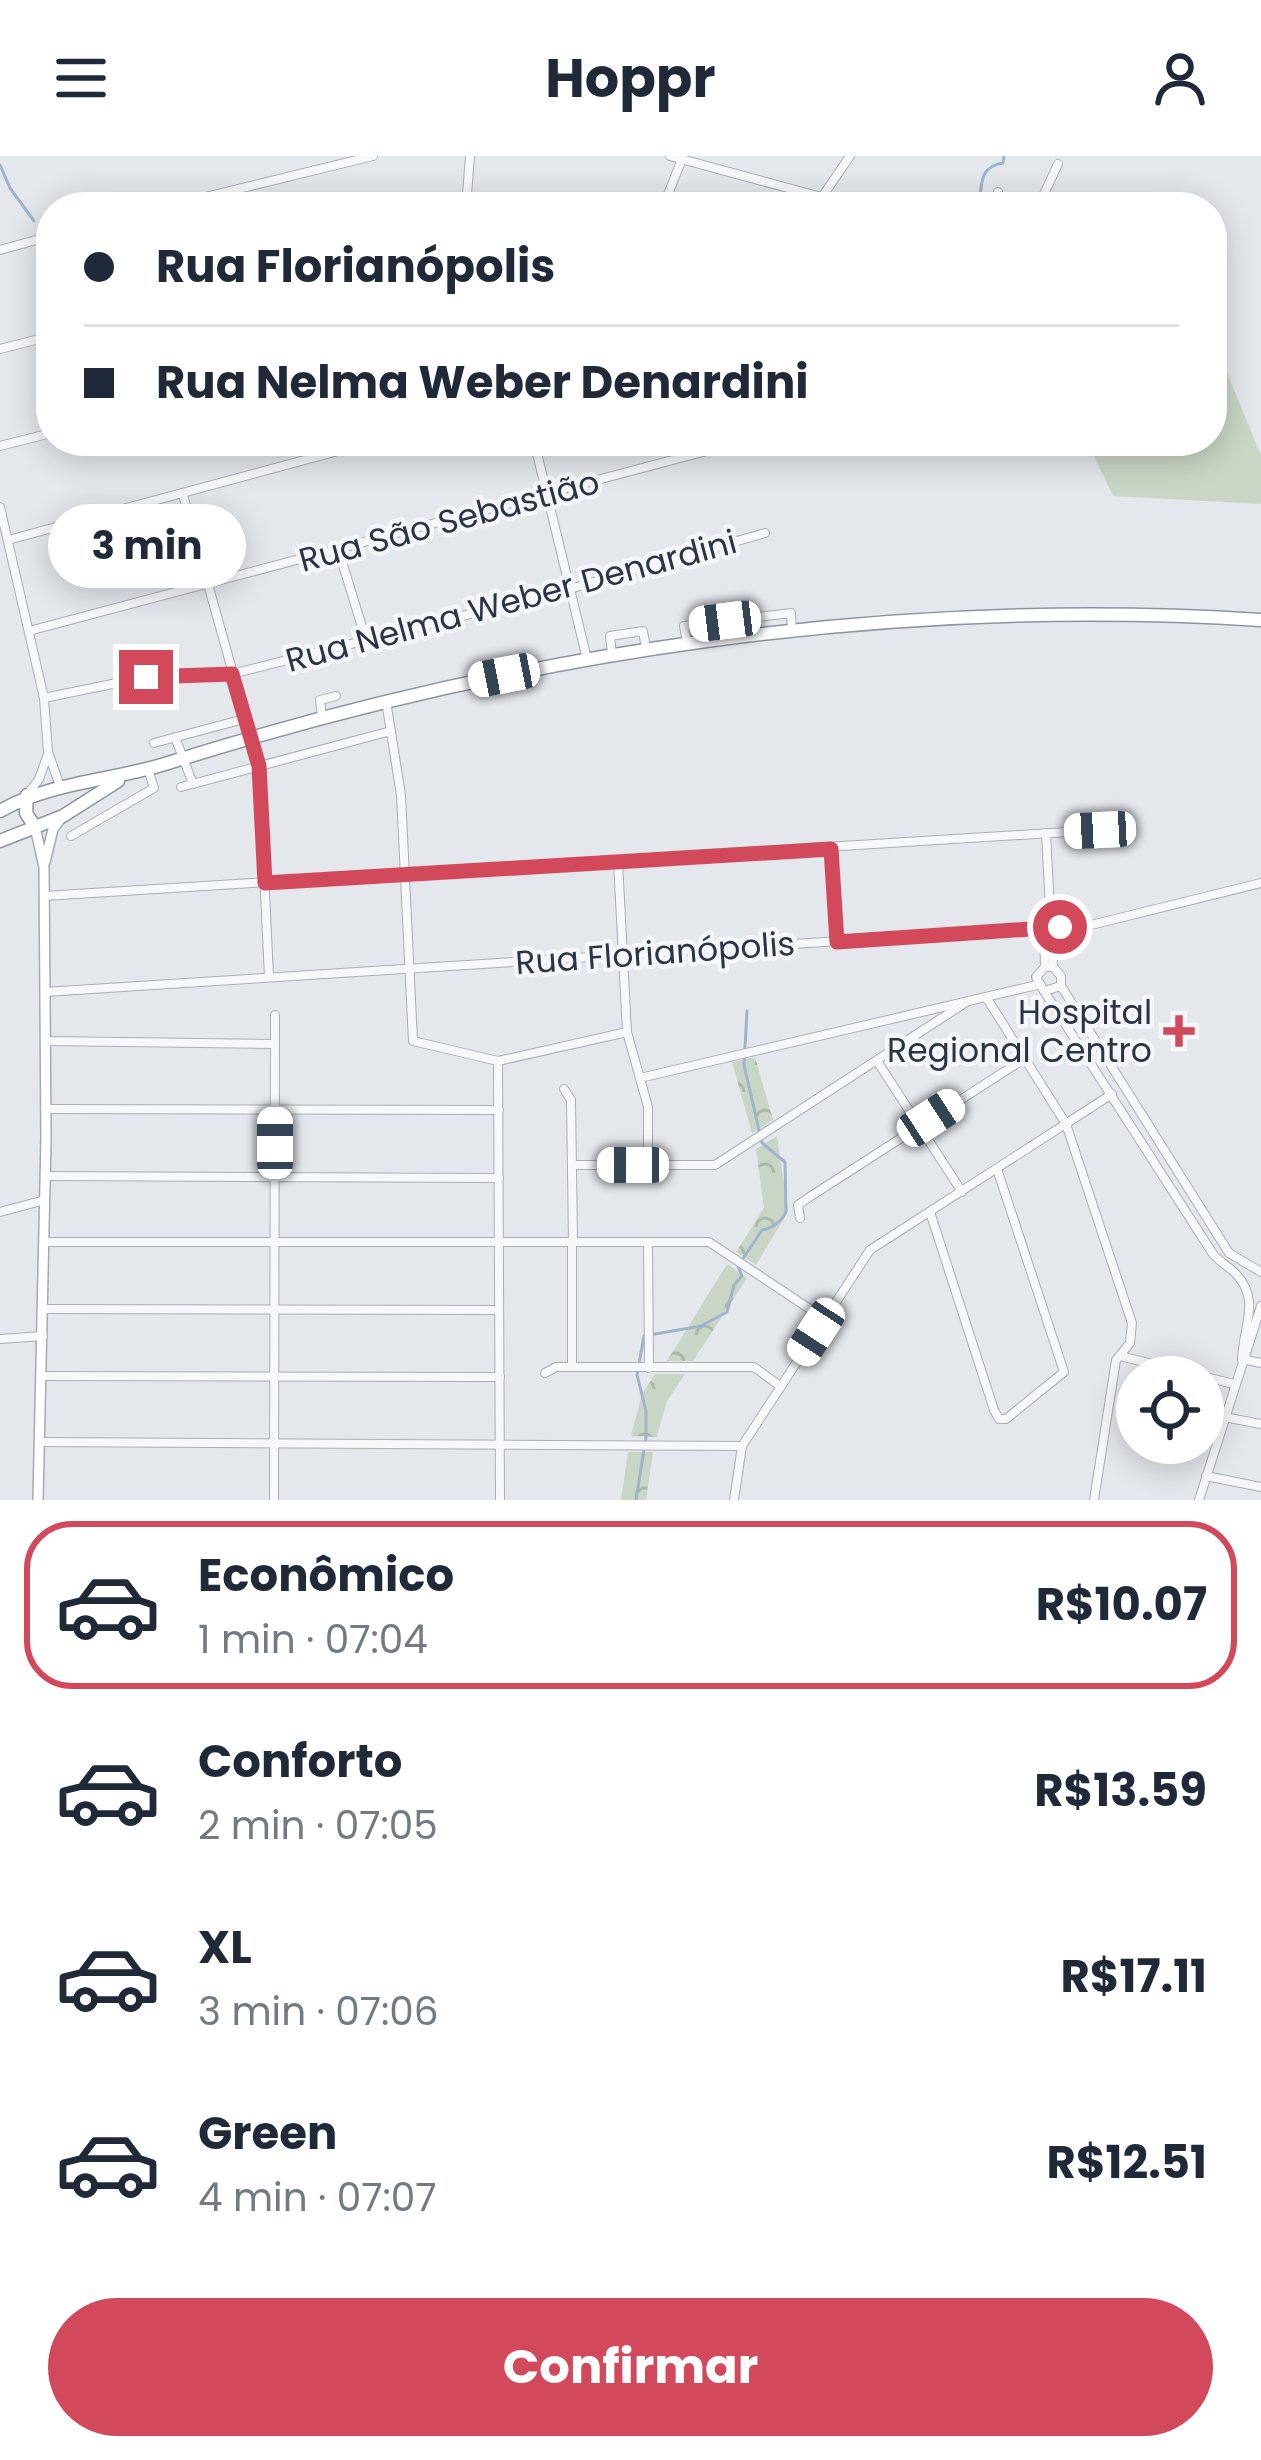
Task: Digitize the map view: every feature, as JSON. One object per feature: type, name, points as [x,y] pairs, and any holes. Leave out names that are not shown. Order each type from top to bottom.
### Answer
[{"type":"highway","points":[[0,811],[27,795],[124,777],[322,717],[612,654],[792,631],[1054,616],[1261,620]]},
{"type":"highway","points":[[0,841],[63,816],[124,777]]},
{"type":"highway","points":[[60,786],[66,802],[63,816]]},
{"type":"highway","points":[[27,795],[26,813],[34,826]]},
{"type":"main road","points":[[38,1500],[46,1176],[44,867],[53,829],[63,816]]},
{"type":"main road","points":[[34,826],[44,867]]},
{"type":"street","points":[[226,192],[373,156]]},
{"type":"street","points":[[467,192],[470,156]]},
{"type":"street","points":[[670,156],[804,192]]},
{"type":"street","points":[[825,192],[850,156]]},
{"type":"street","points":[[669,192],[682,159]]},
{"type":"street","points":[[1045,192],[1058,164]]},
{"type":"street","points":[[0,250],[36,240]]},
{"type":"street","points":[[0,349],[36,340]]},
{"type":"street","points":[[0,446],[36,437]]},
{"type":"street","points":[[8,540],[322,456]]},
{"type":"street","points":[[538,456],[587,659]]},
{"type":"street","name":"Rua São Sebastião","points":[[28,631],[689,456]]},
{"type":"street","points":[[183,495],[259,766],[268,977]]},
{"type":"street","points":[[1,512],[44,698],[48,752],[60,786]]},
{"type":"street","name":"Rua Nelma Weber Denardini","points":[[44,698],[146,677],[232,674],[573,588],[765,533]]},
{"type":"street","points":[[339,552],[366,640]]},
{"type":"street","points":[[687,644],[684,626],[791,613],[792,631]]},
{"type":"street","points":[[765,616],[766,634]]},
{"type":"street","points":[[725,621],[726,639]]},
{"type":"street","points":[[322,717],[320,700],[336,696]]},
{"type":"street","points":[[386,701],[401,795],[413,1041],[499,1061],[627,1032]]},
{"type":"street","points":[[154,743],[244,719]]},
{"type":"street","points":[[181,787],[391,730]]},
{"type":"street","points":[[175,737],[193,784]]},
{"type":"street","points":[[27,795],[39,779],[48,752]]},
{"type":"street","points":[[71,836],[154,788],[148,769]]},
{"type":"street","points":[[44,896],[1100,830]]},
{"type":"street","points":[[1046,833],[1049,967]]},
{"type":"street","points":[[831,849],[837,942]]},
{"type":"street","points":[[618,862],[627,1032],[648,1107],[648,1164]]},
{"type":"street","name":"Rua Florianópolis","points":[[45,992],[1100,923],[1261,883]]},
{"type":"street","points":[[1049,967],[1061,976],[1060,986],[1229,1253],[1258,1267]]},
{"type":"street","points":[[1049,967],[1036,977],[1041,988],[1213,1254],[1261,1302],[1224,1417],[1261,1424]]},
{"type":"street","points":[[640,1078],[986,997],[1060,986]]},
{"type":"street","points":[[986,997],[1066,1124],[1132,1323],[1130,1343],[1120,1356]]},
{"type":"street","points":[[573,1165],[715,1165],[968,1001]]},
{"type":"street","points":[[911,1014],[919,1033]]},
{"type":"street","points":[[274,1500],[275,1015]]},
{"type":"street","points":[[45,1041],[275,1044]]},
{"type":"street","points":[[800,1218],[798,1205],[1024,1059]]},
{"type":"street","points":[[499,1061],[500,1500]]},
{"type":"street","points":[[877,1061],[962,1192]]},
{"type":"street","points":[[564,1089],[572,1100],[572,1367]]},
{"type":"street","points":[[734,1500],[742,1446],[870,1250],[1112,1094]]},
{"type":"street","points":[[45,1109],[499,1110]]},
{"type":"street","points":[[1135,1131],[1146,1124]]},
{"type":"street","points":[[930,1212],[999,1419],[1016,1412],[1064,1372],[997,1168]]},
{"type":"street","points":[[46,1176],[499,1178]]},
{"type":"street","points":[[0,1212],[45,1200]]},
{"type":"street","points":[[45,1242],[709,1242],[825,1319]]},
{"type":"street","points":[[648,1242],[649,1367]]},
{"type":"street","points":[[1242,1359],[1251,1315],[1243,1276],[1258,1267]]},
{"type":"street","points":[[44,1309],[499,1310]]},
{"type":"street","points":[[0,1339],[43,1336]]},
{"type":"street","points":[[1242,1359],[1261,1363]]},
{"type":"street","points":[[1094,1500],[1116,1360]]},
{"type":"street","points":[[545,1373],[556,1367],[754,1367],[780,1386]]},
{"type":"street","points":[[42,1376],[500,1377]]},
{"type":"street","points":[[1224,1382],[1234,1384]]},
{"type":"street","points":[[40,1442],[742,1446]]},
{"type":"street","points":[[1199,1500],[1210,1464]]},
{"type":"street","points":[[1206,1476],[1261,1487]]},
{"type":"green space","points":[[1227,373],[1261,455],[1261,504],[1113,496],[1094,456],[1227,456]]},
{"type":"green space","points":[[755,1057],[773,1120],[752,1133],[732,1062]]},
{"type":"green space","points":[[777,1136],[788,1212],[756,1265],[736,1252],[764,1208],[756,1149]]},
{"type":"green space","points":[[727,1264],[747,1278],[693,1361],[667,1361]]},
{"type":"green space","points":[[655,1374],[685,1374],[667,1401],[657,1437],[631,1436],[642,1394]]},
{"type":"green space","points":[[628,1452],[653,1452],[646,1500],[621,1500]]},
{"type":"waterway","points":[[980,192],[985,173],[1003,163],[1004,156]]},
{"type":"waterway","points":[[0,165],[34,221]]},
{"type":"waterway","points":[[636,1500],[646,1437],[646,1411],[637,1375],[644,1336],[701,1326],[727,1312],[734,1285],[742,1276],[738,1266],[762,1230],[777,1224],[786,1211],[785,1162],[762,1143],[744,1065],[747,1011]]},
{"type":"place","name":"Hospital Regional Centro","points":[[1179,1031]]},
{"type":"route","points":[[146,677],[232,674],[259,766],[265,883],[831,849],[837,942],[1060,927]]}]
